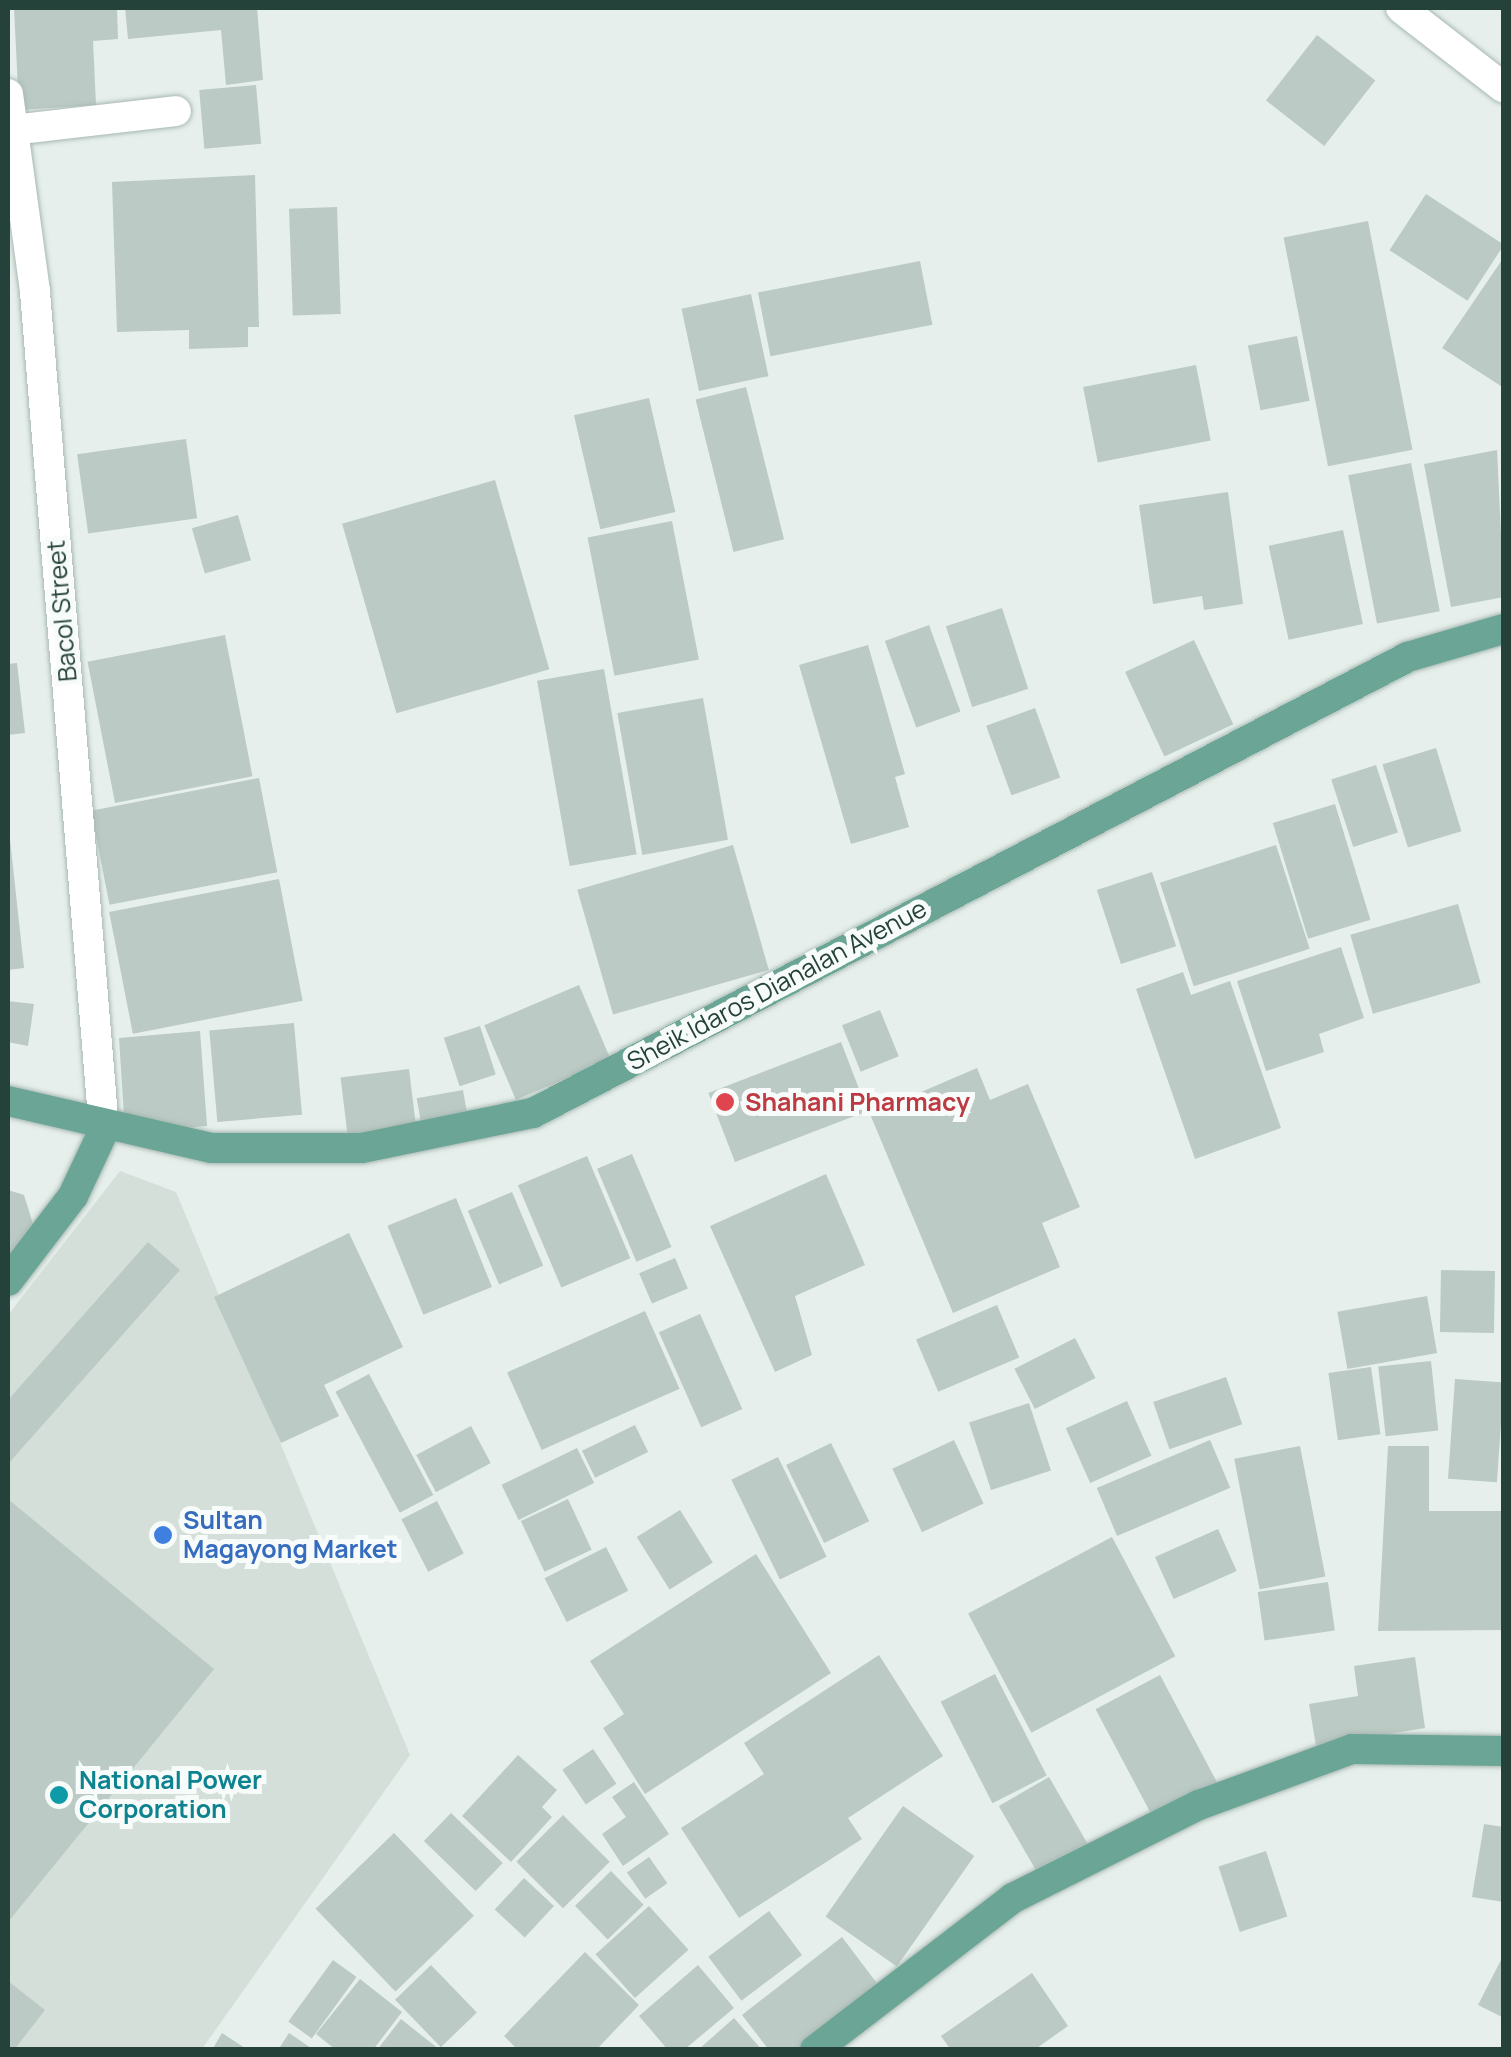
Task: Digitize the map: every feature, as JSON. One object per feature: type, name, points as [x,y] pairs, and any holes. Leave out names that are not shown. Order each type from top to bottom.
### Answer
[{"type":"main road","name":"Sheik Idaros Dianalan Avenue","points":[[8,1101],[104,1130],[211,1148],[362,1148],[533,1113],[1408,657],[1504,629]]},
{"type":"main road","points":[[8,1281],[73,1196],[104,1130]]},
{"type":"main road","points":[[815,2050],[1013,1898],[1199,1805],[1352,1749],[1504,1751]]},
{"type":"street","points":[[1401,8],[1504,88]]},
{"type":"street","name":"Bacol Street","points":[[8,94],[21,294],[104,1130]]},
{"type":"street","points":[[12,130],[176,111]]},
{"type":"shaded area","name":"Sultan Magayong Market","points":[[120,1171],[176,1192],[410,1755],[202,2049],[8,2049],[8,1315]]},
{"type":"building","points":[[14,8],[117,8],[118,39],[93,41],[96,105],[19,110]]},
{"type":"building","points":[[125,8],[257,8],[263,80],[226,85],[221,30],[128,39]]},
{"type":"building","points":[[1317,35],[1375,81],[1324,146],[1266,100]]},
{"type":"building","points":[[256,85],[261,144],[204,149],[199,90]]},
{"type":"building","points":[[255,175],[259,327],[248,327],[248,347],[189,349],[189,330],[117,332],[112,182]]},
{"type":"building","points":[[1426,194],[1504,245],[1468,301],[1390,250]]},
{"type":"building","points":[[337,207],[341,314],[293,316],[289,209]]},
{"type":"building","points":[[1368,221],[1412,450],[1328,466],[1284,237]]},
{"type":"building","points":[[1504,257],[1504,388],[1442,348]]},
{"type":"building","points":[[920,261],[932,325],[770,356],[758,292]]},
{"type":"building","points":[[751,294],[768,376],[699,391],[682,309]]},
{"type":"building","points":[[1297,336],[1310,401],[1261,410],[1248,346]]},
{"type":"building","points":[[1196,365],[1211,441],[1098,463],[1083,387]]},
{"type":"building","points":[[746,387],[784,539],[734,552],[696,400]]},
{"type":"building","points":[[649,398],[675,512],[600,529],[574,415]]},
{"type":"building","points":[[186,439],[197,518],[88,534],[77,454]]},
{"type":"building","points":[[1497,450],[1504,597],[1451,607],[1424,464]]},
{"type":"building","points":[[1411,463],[1440,611],[1377,623],[1348,475]]},
{"type":"building","points":[[495,480],[549,669],[396,713],[342,524]]},
{"type":"building","points":[[1228,492],[1243,604],[1204,610],[1202,596],[1153,604],[1139,505]]},
{"type":"building","points":[[238,515],[251,560],[205,573],[192,528]]},
{"type":"building","points":[[672,521],[699,659],[614,676],[588,537]]},
{"type":"building","points":[[1343,530],[1363,624],[1289,640],[1269,546]]},
{"type":"building","points":[[1002,608],[1028,689],[972,707],[946,626]]},
{"type":"building","points":[[929,625],[960,711],[916,728],[885,641]]},
{"type":"building","points":[[225,635],[252,776],[115,803],[88,662]]},
{"type":"building","points":[[1194,640],[1233,724],[1164,756],[1125,672]]},
{"type":"building","points":[[868,645],[905,774],[895,777],[909,827],[851,844],[799,665]]},
{"type":"building","points":[[17,663],[25,733],[8,735],[8,664]]},
{"type":"building","points":[[604,669],[637,854],[570,866],[537,681]]},
{"type":"building","points":[[703,698],[728,840],[642,855],[617,713]]},
{"type":"building","points":[[1035,708],[1060,778],[1011,795],[986,726]]},
{"type":"building","points":[[1436,748],[1461,831],[1408,848],[1382,764]]},
{"type":"building","points":[[1376,765],[1398,833],[1353,847],[1331,780]]},
{"type":"building","points":[[259,778],[277,872],[109,905],[91,811]]},
{"type":"building","points":[[1335,804],[1370,920],[1308,939],[1273,823]]},
{"type":"building","points":[[8,821],[24,968],[8,970]]},
{"type":"building","points":[[733,845],[769,970],[613,1015],[577,890]]},
{"type":"building","points":[[1276,845],[1310,949],[1194,986],[1160,883]]},
{"type":"building","points":[[1152,872],[1176,946],[1121,964],[1097,890]]},
{"type":"building","points":[[279,879],[303,1001],[133,1034],[109,912]]},
{"type":"building","points":[[1458,904],[1481,983],[1373,1014],[1350,935]]},
{"type":"building","points":[[1341,947],[1364,1018],[1319,1034],[1324,1052],[1266,1071],[1237,981]]},
{"type":"building","points":[[1183,972],[1191,995],[1230,981],[1281,1128],[1195,1159],[1136,989]]},
{"type":"building","points":[[579,985],[611,1060],[516,1100],[484,1025]]},
{"type":"building","points":[[8,1001],[34,1004],[28,1046],[8,1042]]},
{"type":"building","points":[[880,1010],[899,1056],[861,1072],[842,1025]]},
{"type":"building","points":[[294,1023],[302,1115],[217,1122],[209,1030]]},
{"type":"building","points":[[480,1026],[496,1075],[460,1086],[444,1038]]},
{"type":"building","points":[[200,1031],[207,1126],[144,1131],[124,1115],[119,1038]]},
{"type":"building","points":[[841,1042],[868,1111],[735,1162],[708,1093]]},
{"type":"building","points":[[977,1068],[990,1100],[1028,1084],[1080,1207],[1042,1223],[1060,1267],[953,1313],[870,1114]]},
{"type":"building","points":[[409,1069],[417,1131],[348,1139],[341,1077]]},
{"type":"building","points":[[463,1090],[469,1124],[423,1133],[417,1098]]},
{"type":"building","points":[[632,1154],[671,1247],[636,1262],[597,1169]]},
{"type":"building","points":[[587,1156],[630,1258],[561,1287],[518,1185]]},
{"type":"building","points":[[826,1174],[865,1265],[795,1296],[812,1355],[775,1372],[710,1226]]},
{"type":"building","points":[[8,1190],[24,1195],[34,1227],[8,1263]]},
{"type":"building","points":[[512,1192],[543,1266],[499,1284],[468,1211]]},
{"type":"building","points":[[456,1198],[492,1287],[423,1315],[387,1226]]},
{"type":"building","points":[[349,1233],[403,1347],[324,1385],[339,1416],[281,1443],[214,1297]]},
{"type":"building","points":[[148,1242],[180,1270],[8,1464],[8,1400]]},
{"type":"building","points":[[675,1258],[688,1288],[652,1304],[639,1273]]},
{"type":"building","points":[[1441,1270],[1495,1271],[1494,1333],[1440,1332]]},
{"type":"building","points":[[1427,1296],[1437,1353],[1347,1369],[1337,1312]]},
{"type":"building","points":[[997,1305],[1019,1357],[938,1392],[916,1339]]},
{"type":"building","points":[[645,1311],[680,1389],[542,1450],[507,1372]]},
{"type":"building","points":[[700,1314],[742,1409],[701,1427],[659,1332]]},
{"type":"building","points":[[1075,1338],[1095,1378],[1035,1409],[1014,1369]]},
{"type":"building","points":[[1431,1361],[1438,1431],[1386,1436],[1378,1367]]},
{"type":"building","points":[[1371,1367],[1380,1434],[1338,1440],[1328,1373]]},
{"type":"building","points":[[369,1374],[433,1495],[400,1513],[335,1392]]},
{"type":"building","points":[[1226,1377],[1242,1424],[1169,1449],[1153,1402]]},
{"type":"building","points":[[1455,1379],[1504,1382],[1497,1482],[1448,1479]]},
{"type":"building","points":[[1127,1401],[1151,1456],[1090,1483],[1066,1428]]},
{"type":"building","points":[[1029,1403],[1051,1471],[991,1490],[969,1422]]},
{"type":"building","points":[[635,1425],[648,1452],[595,1478],[582,1451]]},
{"type":"building","points":[[471,1426],[491,1463],[436,1492],[416,1455]]},
{"type":"building","points":[[954,1440],[984,1503],[922,1532],[892,1469]]},
{"type":"building","points":[[1210,1440],[1230,1488],[1117,1536],[1097,1488]]},
{"type":"building","points":[[831,1443],[869,1521],[824,1543],[786,1465]]},
{"type":"building","points":[[1300,1446],[1325,1577],[1260,1589],[1234,1459]]},
{"type":"building","points":[[1388,1446],[1429,1446],[1429,1511],[1504,1511],[1504,1630],[1378,1631]]},
{"type":"building","points":[[577,1448],[594,1483],[519,1520],[502,1485]]},
{"type":"building","points":[[778,1457],[827,1557],[780,1580],[731,1480]]},
{"type":"building","name":"National Power Corporation","points":[[8,1499],[214,1669],[8,1922]]},
{"type":"building","points":[[568,1499],[592,1550],[545,1572],[521,1521]]},
{"type":"building","points":[[437,1501],[464,1554],[428,1572],[401,1519]]},
{"type":"building","points":[[680,1510],[713,1563],[670,1590],[637,1537]]},
{"type":"building","points":[[1218,1529],[1237,1571],[1174,1599],[1155,1557]]},
{"type":"building","points":[[1112,1537],[1175,1656],[1031,1733],[968,1614]]},
{"type":"building","points":[[606,1547],[628,1591],[567,1622],[545,1578]]},
{"type":"building","points":[[756,1554],[831,1673],[645,1794],[603,1728],[624,1714],[590,1661]]},
{"type":"building","points":[[1328,1582],[1335,1631],[1265,1640],[1258,1592]]},
{"type":"building","points":[[879,1655],[943,1756],[848,1818],[862,1839],[739,1918],[681,1828],[764,1774],[744,1743]]},
{"type":"building","points":[[1415,1657],[1425,1728],[1316,1746],[1309,1704],[1358,1696],[1354,1666]]},
{"type":"building","points":[[995,1674],[1047,1776],[992,1803],[941,1702]]},
{"type":"building","points":[[1160,1675],[1220,1787],[1155,1821],[1096,1709]]},
{"type":"building","points":[[593,1749],[616,1784],[586,1805],[562,1770]]},
{"type":"building","points":[[518,1755],[557,1790],[542,1807],[552,1817],[511,1862],[462,1816]]},
{"type":"building","points":[[1049,1777],[1092,1851],[1041,1880],[999,1806]]},
{"type":"building","points":[[634,1782],[669,1834],[623,1866],[602,1834],[626,1817],[612,1797]]},
{"type":"building","points":[[903,1806],[974,1856],[897,1966],[826,1917]]},
{"type":"building","points":[[451,1813],[503,1863],[476,1891],[424,1841]]},
{"type":"building","points":[[563,1815],[610,1862],[563,1908],[516,1862]]},
{"type":"building","points":[[1484,1824],[1504,1827],[1504,1902],[1472,1897]]},
{"type":"building","points":[[394,1833],[474,1916],[395,1991],[316,1909]]},
{"type":"building","points":[[1266,1851],[1287,1917],[1240,1932],[1218,1866]]},
{"type":"building","points":[[649,1857],[667,1883],[645,1899],[627,1872]]},
{"type":"building","points":[[611,1871],[644,1905],[608,1940],[575,1906]]},
{"type":"building","points":[[524,1878],[554,1906],[525,1937],[495,1909]]},
{"type":"building","points":[[649,1906],[688,1950],[635,1998],[595,1954]]},
{"type":"building","points":[[769,1911],[802,1955],[741,2001],[708,1957]]},
{"type":"building","points":[[842,1937],[879,1986],[798,2050],[769,2050],[742,2015]]},
{"type":"building","points":[[585,1952],[639,2005],[596,2050],[518,2050],[504,2036]]},
{"type":"building","points":[[1504,1954],[1504,2018],[1478,2005]]},
{"type":"building","points":[[333,1960],[356,1977],[312,2039],[288,2021]]},
{"type":"building","points":[[431,1965],[477,2012],[441,2047],[395,2000]]},
{"type":"building","points":[[698,1965],[734,2008],[684,2050],[668,2050],[639,2016]]},
{"type":"building","points":[[1032,1973],[1068,2026],[1034,2050],[951,2050],[941,2036]]},
{"type":"building","points":[[360,1979],[402,2012],[373,2050],[336,2050],[316,2034]]},
{"type":"building","points":[[8,1981],[45,2010],[14,2050],[8,2050]]},
{"type":"building","points":[[734,2018],[762,2050],[698,2050]]},
{"type":"building","points":[[401,2019],[440,2050],[377,2050]]},
{"type":"building","points":[[222,2033],[248,2050],[212,2050]]},
{"type":"building","points":[[289,2033],[314,2050],[278,2050]]},
{"type":"place","name":"Shahani Pharmacy","points":[[725,1102]]},
{"type":"place","name":"Sultan Magayong Market","points":[[163,1535]]},
{"type":"place","name":"National Power Corporation","points":[[59,1795]]}]
